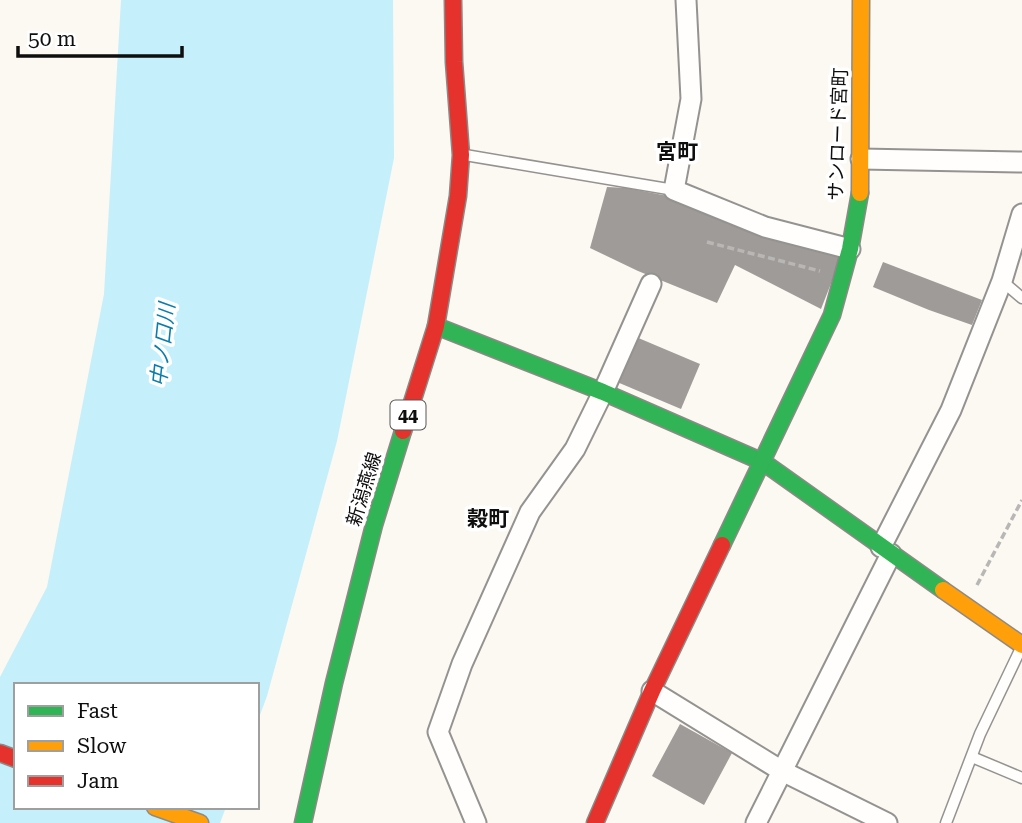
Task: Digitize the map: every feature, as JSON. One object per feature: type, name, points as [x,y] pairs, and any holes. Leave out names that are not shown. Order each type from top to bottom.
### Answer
[{"type":"street","name":"新潟燕線","points":[[308,817],[334,683],[374,525],[436,326],[458,196],[461,155],[454,62],[453,0]]},
{"type":"street","points":[[686,0],[691,99],[674,190],[765,227],[850,249]]},
{"type":"street","name":"サンロード宮町","points":[[595,823],[652,691],[832,315],[850,249],[861,190],[862,0]]},
{"type":"street","points":[[861,159],[1022,162]]},
{"type":"street","points":[[756,823],[951,410],[1002,281],[1022,214]]},
{"type":"street","points":[[476,823],[438,732],[462,664],[530,512],[575,449],[651,284]]},
{"type":"street","points":[[436,326],[603,391],[763,462],[1022,645]]},
{"type":"street","points":[[652,691],[782,771],[887,823]]},
{"type":"street","points":[[161,809],[200,823]]},
{"type":"lane","points":[[461,155],[674,190]]},
{"type":"lane","points":[[1002,281],[1022,298]]},
{"type":"lane","points":[[946,823],[980,734],[1022,645]]},
{"type":"lane","points":[[972,757],[1022,778]]},
{"type":"path","points":[[707,242],[842,276]]},
{"type":"path","points":[[966,606],[1022,500]]},
{"type":"water","name":"中ノ口川","points":[[121,0],[393,0],[394,158],[337,441],[259,718],[259,683],[14,683],[14,809],[225,809],[220,823],[0,823],[0,677],[47,587],[104,294]]},
{"type":"building","points":[[607,187],[673,197],[763,234],[841,258],[821,309],[735,265],[717,303],[590,248]]},
{"type":"building","points":[[883,262],[982,300],[972,325],[873,287]]},
{"type":"building","points":[[636,337],[700,364],[681,409],[617,382]]},
{"type":"building","points":[[680,724],[732,753],[704,805],[652,776]]},
{"type":"traffic: fast","points":[[722,545],[832,315],[850,249],[860,193]]},
{"type":"traffic: fast","points":[[436,326],[603,392],[763,462],[943,590]]},
{"type":"traffic: fast","points":[[303,823],[334,683],[374,525],[403,431]]},
{"type":"traffic: slow","points":[[860,193],[861,0]]},
{"type":"traffic: slow","points":[[943,590],[1022,645]]},
{"type":"traffic: slow","points":[[161,809],[200,823]]},
{"type":"traffic: jam","points":[[403,431],[436,326],[458,196],[461,155],[454,62],[453,0]]},
{"type":"traffic: jam","points":[[595,823],[652,691],[722,545]]},
{"type":"traffic: jam","points":[[0,753],[14,758]]},
{"type":"district","name":"宮町","points":[[677,152]]},
{"type":"district","name":"穀町","points":[[488,519]]}]
